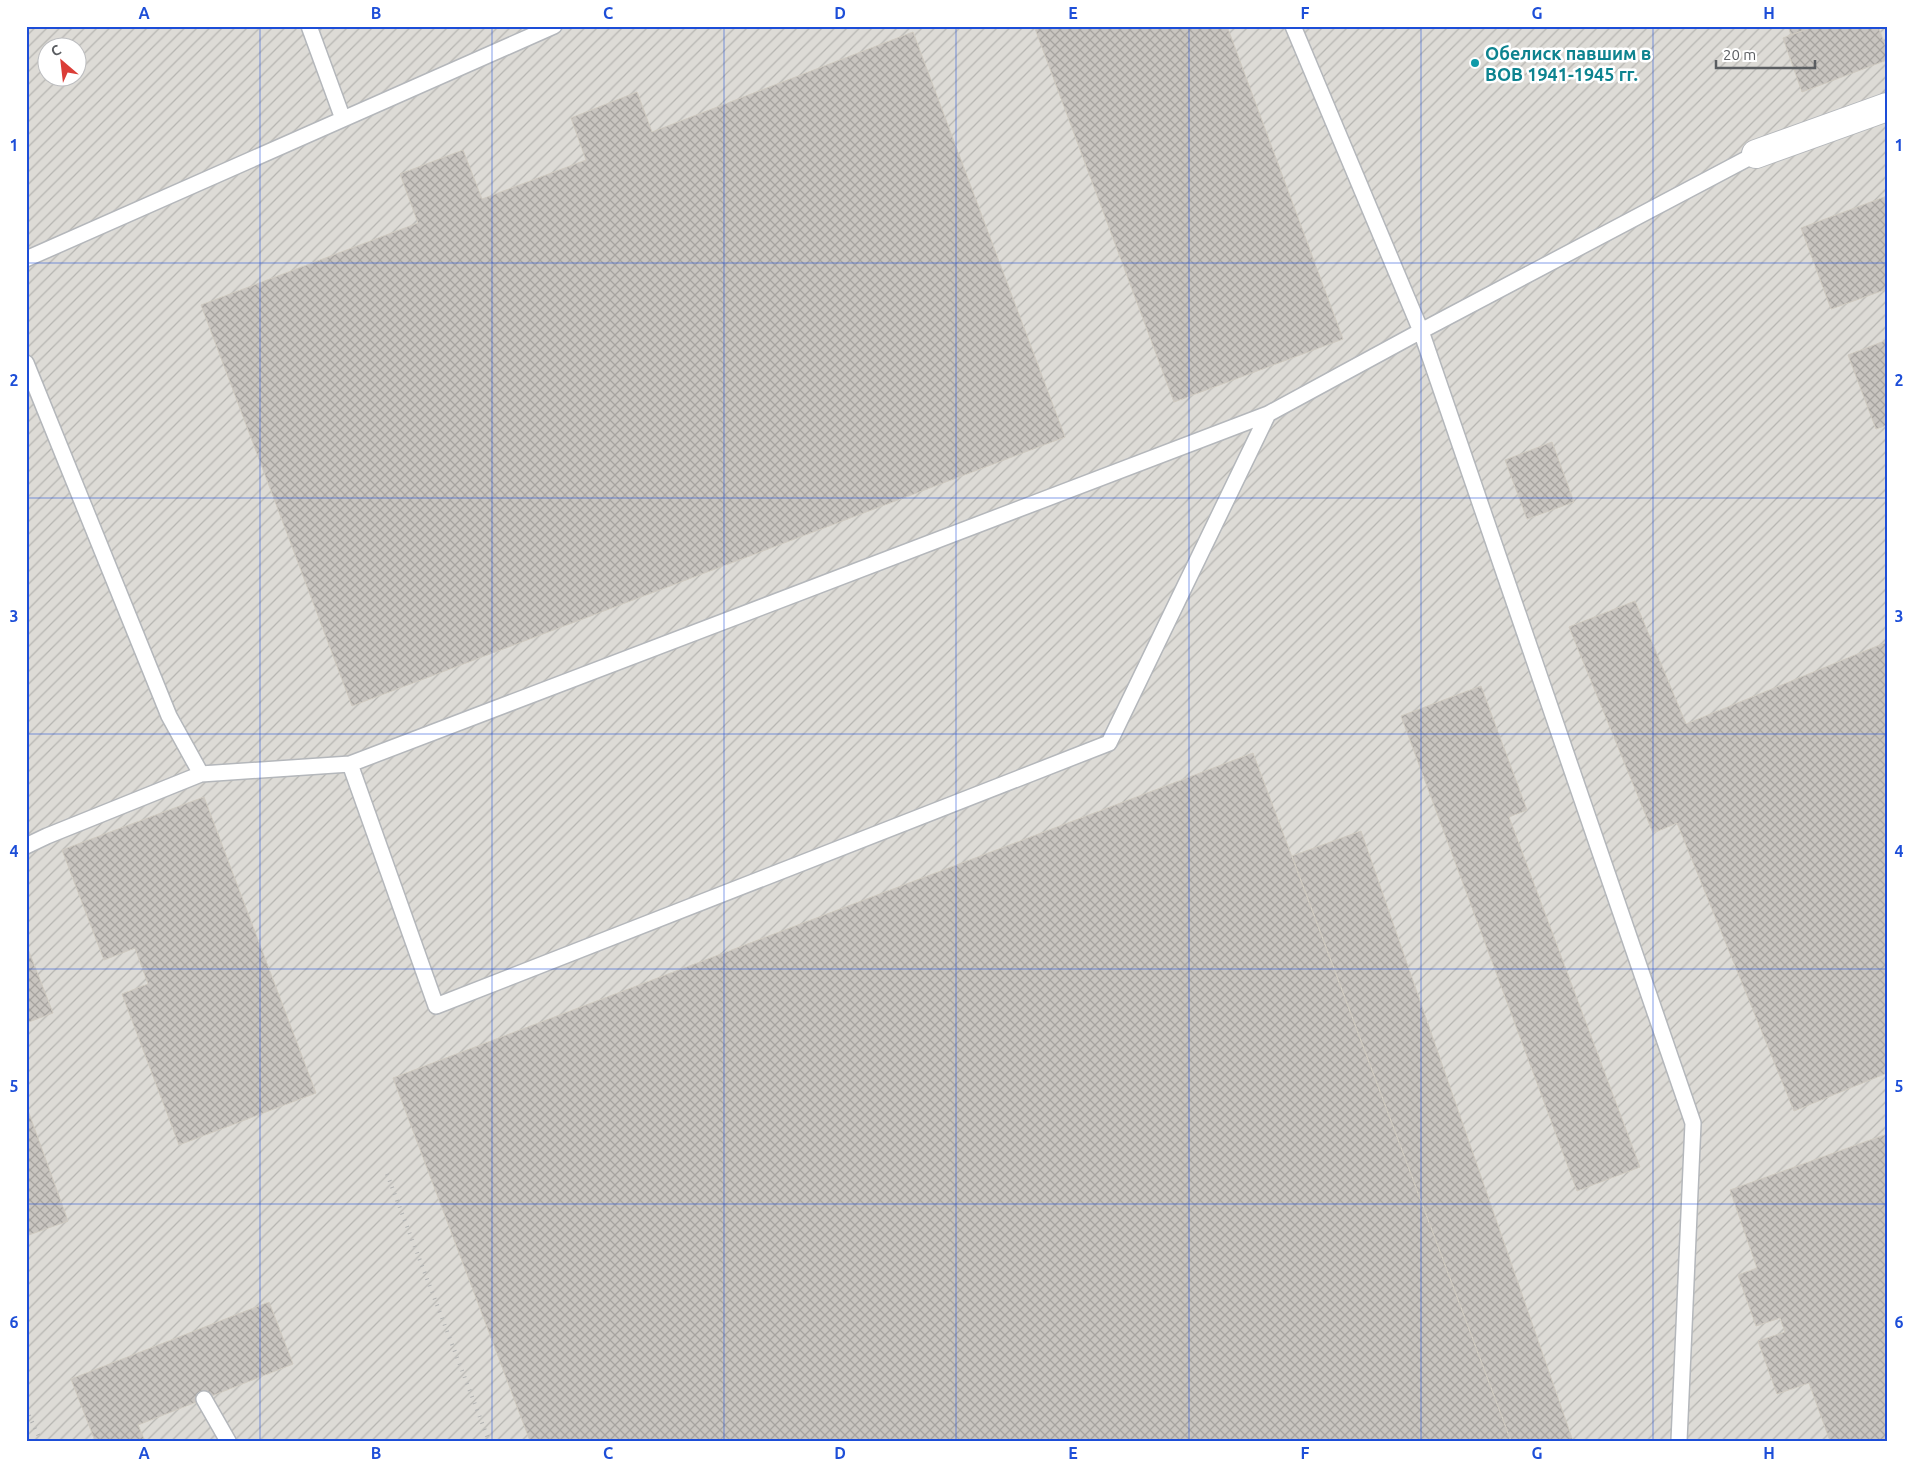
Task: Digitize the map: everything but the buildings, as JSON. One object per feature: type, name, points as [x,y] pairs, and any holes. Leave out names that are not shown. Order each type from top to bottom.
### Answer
[{"type":"street","points":[[1756,154],[1887,107]]},
{"type":"lane","points":[[308,26],[343,120]]},
{"type":"lane","points":[[26,259],[554,26]]},
{"type":"lane","points":[[1293,26],[1421,331],[1693,1123],[1679,1441]]},
{"type":"lane","points":[[26,846],[201,774],[350,764],[1268,414],[1756,154]]},
{"type":"lane","points":[[26,363],[168,716],[201,774]]},
{"type":"lane","points":[[350,764],[436,1006],[1109,743],[1268,414]]},
{"type":"lane","points":[[204,1399],[228,1441]]},
{"type":"shaded area","points":[[26,26],[1887,26],[1887,1441],[26,1441]]},
{"type":"railway","points":[[387,1174],[489,1441]]},
{"type":"railway","points":[[26,1409],[41,1441]]},
{"type":"place","name":"Обелиск павшим в ВОВ 1941-1945 гг.","points":[[1475,63]]}]
